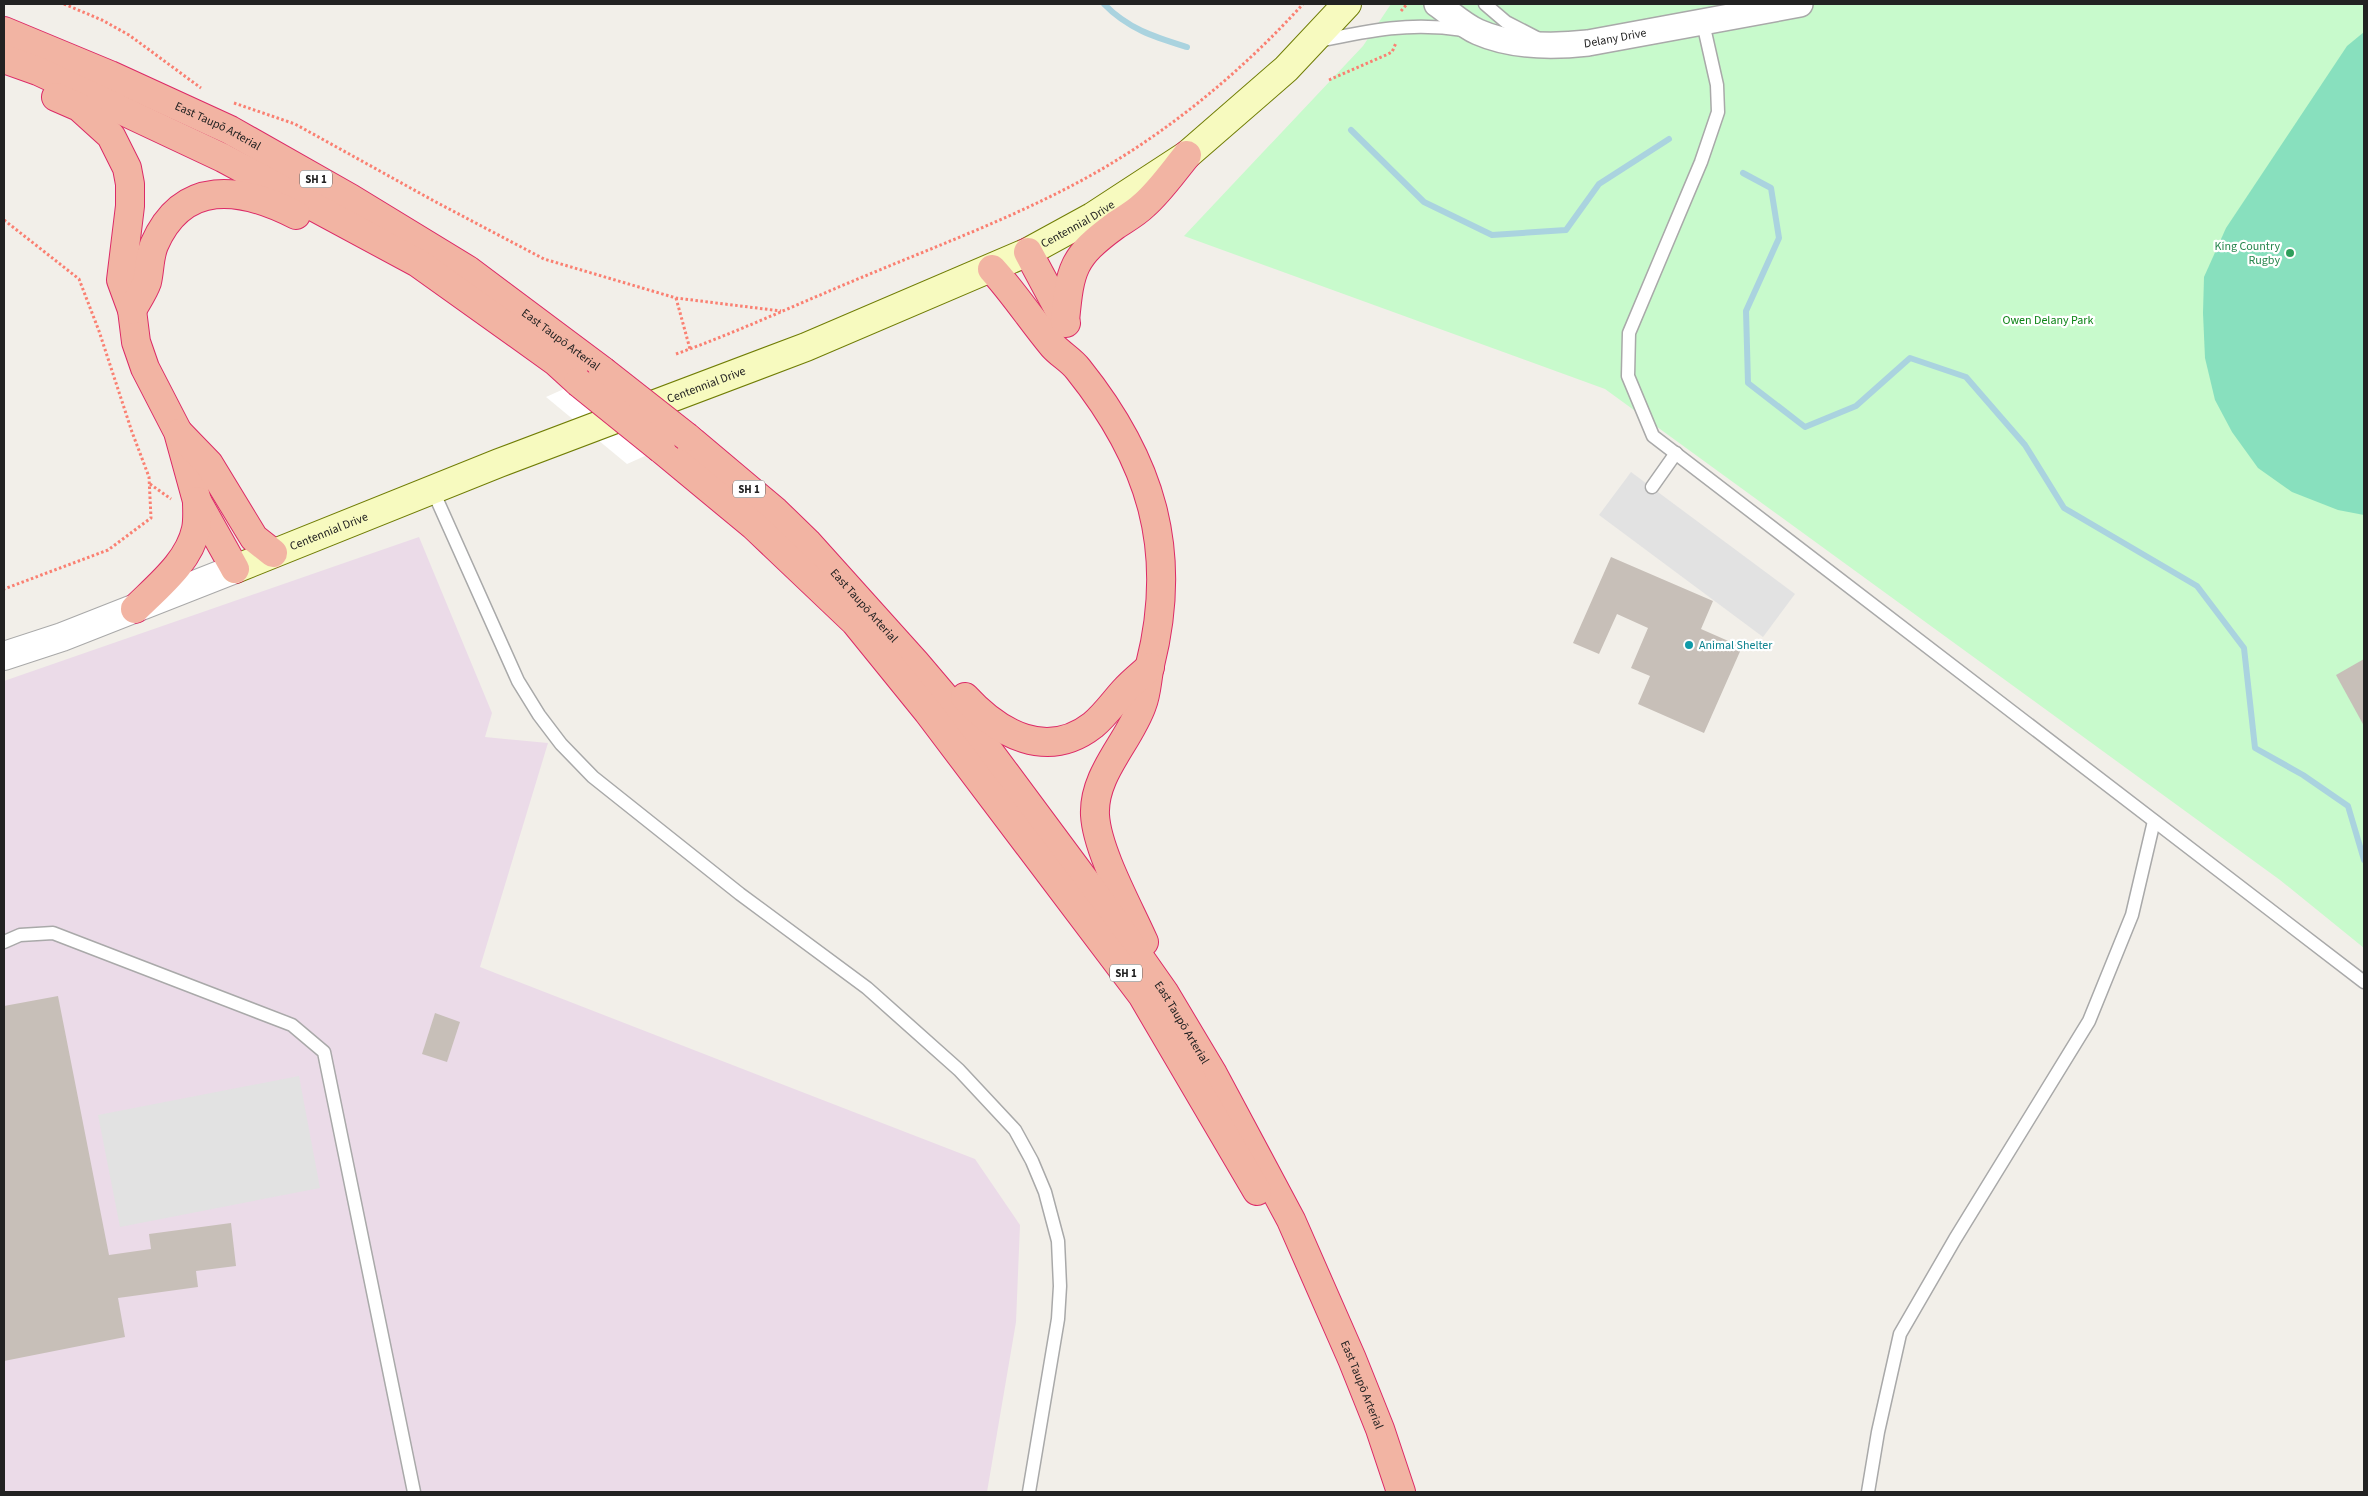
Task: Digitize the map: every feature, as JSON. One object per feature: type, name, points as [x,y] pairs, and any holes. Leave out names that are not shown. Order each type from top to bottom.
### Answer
[{"type":"highway","name":"East Taupō Arterial","points":[[4,31],[110,75],[230,130],[342,193],[468,270],[603,371],[687,437],[775,511],[808,543],[977,735],[1098,898],[1164,992],[1230,1105],[1291,1220],[1359,1376],[1380,1429],[1401,1492]]},
{"type":"highway","name":"East Taupō Arterial","points":[[4,59],[47,75],[224,158],[410,259],[554,361],[754,526],[855,622],[928,712],[1142,995],[1256,1190],[1318,1324],[1386,1492]]},
{"type":"highway","points":[[4,74],[79,107],[111,136],[127,168],[130,184],[130,206],[120,280],[132,310],[136,342],[145,368],[178,432],[197,501],[235,569]]},
{"type":"highway","points":[[1065,322],[1068,292],[1073,271],[1082,254],[1095,241],[1144,205],[1187,156]]},
{"type":"highway","points":[[132,310],[146,284],[148,260],[165,223],[182,207],[201,196],[225,193],[249,196],[274,204],[402,268],[554,361]]},
{"type":"highway","points":[[1028,252],[1075,340],[1077,368]]},
{"type":"highway","points":[[992,269],[1008,285],[1054,347],[1077,368],[1115,423],[1134,456],[1156,518],[1162,553],[1161,610],[1143,705],[1101,783],[1096,798],[1095,815],[1099,836],[1108,861],[1164,992]]},
{"type":"highway","points":[[178,432],[209,464],[254,538],[273,553]]},
{"type":"highway","points":[[135,609],[182,560],[192,544],[197,526],[197,501]]},
{"type":"highway","points":[[808,543],[850,570],[982,715],[1004,731],[1024,739],[1061,740],[1076,735],[1100,719],[1125,690],[1150,667]]},
{"type":"main road","name":"Centennial Drive","points":[[235,569],[499,463],[806,347],[1028,252],[1092,217],[1187,156],[1261,92],[1312,43],[1347,4]]},
{"type":"street","name":"Delany Drive","points":[[1437,4],[1477,32],[1501,39],[1558,46],[1588,43],[1800,4]]},
{"type":"street","name":"Centennial Drive","points":[[4,656],[135,609],[235,569]]},
{"type":"lane","points":[[1486,4],[1506,22],[1531,36],[1558,46]]},
{"type":"lane","points":[[1703,23],[1717,84],[1718,112],[1701,162],[1629,334],[1628,376],[1653,436],[2364,982]]},
{"type":"lane","points":[[1312,43],[1393,27],[1444,28],[1477,32]]},
{"type":"lane","points":[[1652,487],[1676,453]]},
{"type":"lane","points":[[433,491],[518,681],[539,715],[561,744],[593,776],[740,894],[867,988],[959,1070],[1016,1130],[1045,1192],[1058,1241],[1060,1286],[1058,1318],[1029,1492]]},
{"type":"lane","points":[[1868,1492],[1878,1432],[1900,1334],[1955,1239],[2089,1021],[2132,915],[2154,821]]},
{"type":"lane","points":[[4,942],[20,935],[53,932],[292,1025],[324,1052],[414,1492]]},
{"type":"path","points":[[64,4],[102,20],[129,35],[202,90]]},
{"type":"path","points":[[676,354],[1039,202],[1101,169],[1133,149],[1206,96],[1267,44],[1303,4]]},
{"type":"path","points":[[1329,80],[1386,56],[1392,52],[1396,41]]},
{"type":"path","points":[[230,102],[295,124],[544,259],[676,298],[781,311]]},
{"type":"path","points":[[4,220],[79,279],[99,331],[132,432],[149,477],[151,518],[108,550],[4,589]]},
{"type":"path","points":[[676,298],[690,349]]},
{"type":"shaded area","points":[[1631,472],[1795,594],[1763,637],[1599,515]]},
{"type":"shaded area","points":[[419,537],[492,713],[485,737],[548,743],[480,967],[975,1159],[1020,1225],[1016,1322],[987,1492],[4,1492],[4,681]]},
{"type":"shaded area","points":[[299,1076],[320,1188],[120,1227],[98,1115]]},
{"type":"green space","name":"Owen Delany Park","points":[[1391,4],[2364,4],[2364,948],[2280,880],[1605,389],[1184,236],[1363,46]]},
{"type":"green space","name":"King Country Rugby","points":[[2364,32],[2364,515],[2338,510],[2292,492],[2258,468],[2232,432],[2215,400],[2205,358],[2203,313],[2204,277],[2226,228],[2347,46]]},
{"type":"pier","points":[[617,365],[703,430],[627,464],[546,397]]},
{"type":"building","name":"Animal Shelter","points":[[1611,557],[1713,601],[1701,629],[1742,647],[1704,733],[1638,704],[1650,676],[1631,668],[1648,628],[1617,614],[1599,654],[1573,643]]},
{"type":"building","points":[[2364,659],[2364,726],[2336,675]]},
{"type":"building","points":[[58,996],[109,1255],[151,1249],[149,1234],[231,1223],[236,1266],[196,1271],[198,1287],[118,1298],[125,1337],[4,1361],[4,1006]]},
{"type":"building","points":[[435,1013],[460,1022],[447,1062],[422,1054]]},
{"type":"waterway","points":[[1104,4],[1113,13],[1132,26],[1153,36],[1187,47]]},
{"type":"waterway","points":[[1351,130],[1424,202],[1492,235],[1566,230],[1599,184],[1669,139]]},
{"type":"waterway","points":[[1743,173],[1771,188],[1779,238],[1746,311],[1748,383],[1805,427],[1856,406],[1910,358],[1966,377],[2025,445],[2064,508],[2197,586],[2244,648],[2255,748],[2303,775],[2348,806],[2364,860]]},
{"type":"place","name":"King Country Rugby","points":[[2290,253]]},
{"type":"place","name":"Animal Shelter","points":[[1689,645]]}]
